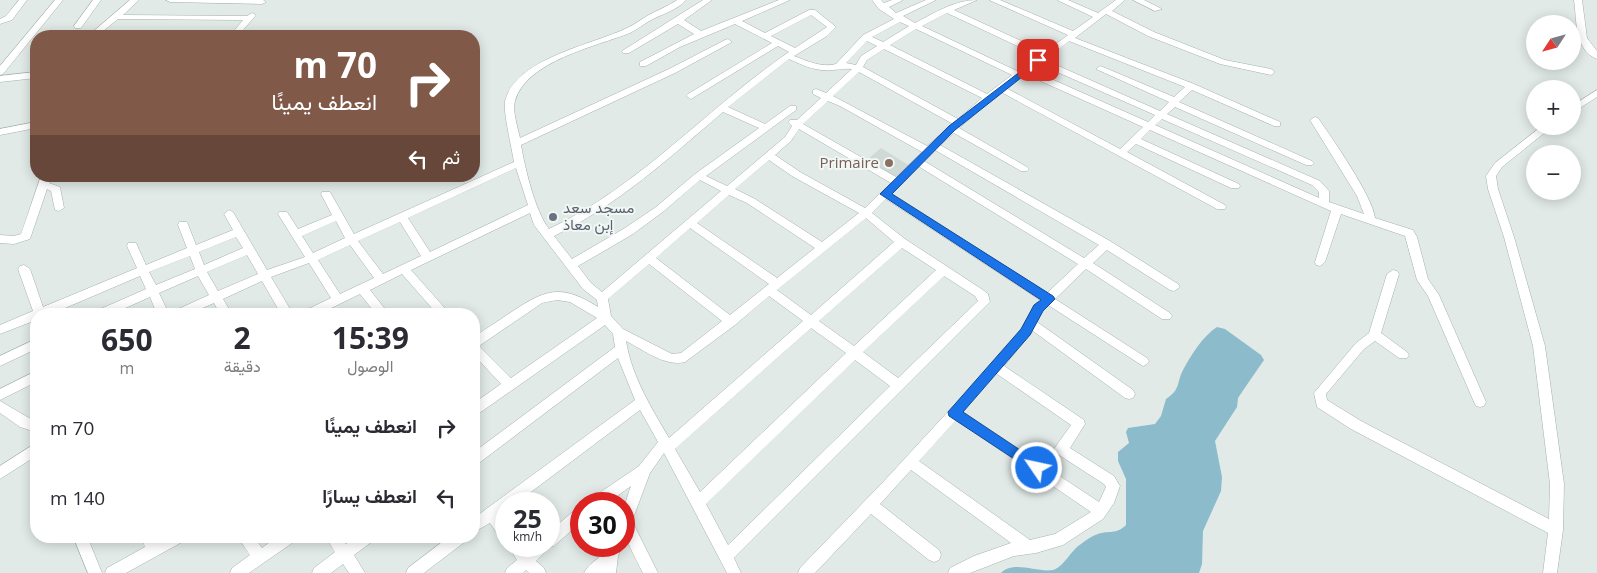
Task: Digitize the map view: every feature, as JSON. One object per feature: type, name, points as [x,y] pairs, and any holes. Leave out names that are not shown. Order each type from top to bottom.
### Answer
[{"type":"street","points":[[0,22],[9,18],[23,0]]},
{"type":"street","points":[[34,30],[59,0]]},
{"type":"street","points":[[78,26],[97,0]]},
{"type":"street","points":[[99,30],[135,0]]},
{"type":"street","points":[[170,0],[264,1]]},
{"type":"street","points":[[606,318],[602,298],[587,286],[538,222],[519,163],[509,103],[512,95],[538,67],[548,61],[630,30],[651,17],[670,9],[682,0]]},
{"type":"street","points":[[626,50],[708,0]]},
{"type":"street","points":[[643,64],[665,50],[699,34],[771,3],[786,0]]},
{"type":"street","points":[[876,0],[882,7],[915,26],[1021,73],[1148,126],[1337,209],[1402,230],[1412,237],[1424,280],[1433,295],[1480,402]]},
{"type":"street","points":[[882,7],[899,0]]},
{"type":"street","points":[[734,20],[777,42],[791,54],[809,65],[834,68],[840,65],[866,37],[898,17],[932,0]]},
{"type":"street","points":[[602,298],[691,224],[788,139],[798,124],[858,68],[864,58],[915,26],[973,0]]},
{"type":"street","points":[[993,0],[1071,36],[1277,124]]},
{"type":"street","points":[[1061,0],[1102,14],[1222,62],[1272,72]]},
{"type":"street","points":[[480,339],[538,300],[547,296],[566,296],[574,298],[606,318],[618,332],[670,358],[685,357],[866,212],[931,148],[1000,88],[1121,0]]},
{"type":"street","points":[[1137,0],[1158,9]]},
{"type":"street","points":[[1578,0],[1582,39],[1588,49],[1597,56]]},
{"type":"street","points":[[239,30],[264,1]]},
{"type":"street","points":[[948,10],[1041,58],[1322,186],[1324,203]]},
{"type":"street","points":[[549,234],[568,226],[590,213],[641,176],[722,108],[791,54],[830,30],[832,26],[812,12],[765,36]]},
{"type":"street","points":[[116,16],[250,18]]},
{"type":"street","points":[[678,20],[699,34]]},
{"type":"street","points":[[0,72],[30,35]]},
{"type":"street","points":[[866,37],[989,98]]},
{"type":"street","points":[[516,144],[672,72],[728,42]]},
{"type":"street","points":[[691,96],[777,42]]},
{"type":"street","points":[[840,65],[858,68],[1024,169]]},
{"type":"street","points":[[1100,69],[1309,163]]},
{"type":"street","points":[[0,78],[30,76]]},
{"type":"street","points":[[1120,154],[1191,86]]},
{"type":"street","points":[[1000,88],[1221,207]]},
{"type":"street","points":[[816,92],[931,148],[1106,244],[1174,287]]},
{"type":"street","points":[[1581,104],[1597,93]]},
{"type":"street","points":[[722,108],[767,128]]},
{"type":"street","points":[[572,264],[629,230],[675,198],[700,176],[793,108]]},
{"type":"street","points":[[782,117],[798,124],[897,182]]},
{"type":"street","points":[[1315,120],[1362,196],[1369,210],[1370,221]]},
{"type":"street","points":[[0,141],[3,132],[30,126]]},
{"type":"street","points":[[1536,135],[1498,165],[1491,176],[1492,188],[1509,237],[1539,346],[1557,484],[1556,530],[1550,573]]},
{"type":"street","points":[[1135,140],[1236,186]]},
{"type":"street","points":[[726,556],[984,302],[984,298],[980,294],[901,242],[866,212],[796,174],[769,156]]},
{"type":"street","points":[[917,161],[1086,264],[1166,316]]},
{"type":"street","points":[[480,181],[519,163]]},
{"type":"street","points":[[700,176],[751,200],[822,247]]},
{"type":"street","points":[[0,240],[14,240],[26,236],[44,182]]},
{"type":"street","points":[[47,182],[56,189],[59,208]]},
{"type":"street","points":[[191,308],[265,275],[312,258],[477,182]]},
{"type":"street","points":[[326,194],[351,239],[381,280]]},
{"type":"street","points":[[885,194],[1142,360]]},
{"type":"street","points":[[321,308],[533,208]]},
{"type":"street","points":[[1320,262],[1337,209]]},
{"type":"street","points":[[229,214],[284,308]]},
{"type":"street","points":[[283,214],[338,300]]},
{"type":"street","points":[[295,235],[338,216]]},
{"type":"street","points":[[401,216],[428,258]]},
{"type":"street","points":[[691,224],[774,287],[810,321],[898,385]]},
{"type":"street","points":[[183,225],[201,271],[222,308]]},
{"type":"street","points":[[53,308],[239,232]]},
{"type":"street","points":[[612,492],[644,470],[666,445],[901,242]]},
{"type":"street","points":[[805,573],[910,462],[996,367],[1026,332],[1038,308],[1106,244]]},
{"type":"street","points":[[132,246],[160,308]]},
{"type":"street","points":[[115,308],[249,250]]},
{"type":"street","points":[[650,259],[731,322]]},
{"type":"street","points":[[24,269],[37,308]]},
{"type":"street","points":[[404,269],[439,308]]},
{"type":"street","points":[[698,502],[943,270]]},
{"type":"street","points":[[1375,335],[1374,331],[1393,274]]},
{"type":"street","points":[[362,288],[378,308]]},
{"type":"street","points":[[0,330],[30,318]]},
{"type":"street","points":[[480,406],[606,318]]},
{"type":"street","points":[[1030,323],[1078,355],[1092,368],[1129,394]]},
{"type":"street","points":[[618,332],[620,350],[641,402],[698,502],[734,573]]},
{"type":"street","points":[[1375,335],[1360,346],[1320,394],[1321,403],[1356,425],[1556,530]]},
{"type":"street","points":[[1375,335],[1403,355]]},
{"type":"street","points":[[0,361],[30,347]]},
{"type":"street","points":[[480,454],[620,350]]},
{"type":"street","points":[[480,354],[510,385]]},
{"type":"street","points":[[955,573],[979,561],[1014,549],[1058,540],[1098,516],[1109,499],[1113,486],[1109,480],[1061,449],[1079,424],[996,367]]},
{"type":"street","points":[[0,395],[30,379]]},
{"type":"street","points":[[480,521],[641,402]]},
{"type":"street","points":[[0,406],[30,425]]},
{"type":"street","points":[[954,412],[1101,511]]},
{"type":"street","points":[[0,473],[30,453]]},
{"type":"street","points":[[910,462],[1028,547]]},
{"type":"street","points":[[635,493],[644,470]]},
{"type":"street","points":[[870,505],[934,555]]},
{"type":"street","points":[[491,513],[495,519]]},
{"type":"street","points":[[560,531],[570,523]]},
{"type":"street","points":[[83,543],[95,573]]},
{"type":"street","points":[[151,543],[154,551]]},
{"type":"street","points":[[117,572],[167,543]]},
{"type":"street","points":[[249,543],[260,558]]},
{"type":"street","points":[[237,573],[280,543]]},
{"type":"street","points":[[337,543],[358,573]]},
{"type":"street","points":[[319,573],[359,543]]},
{"type":"street","points":[[414,573],[452,543]]},
{"type":"street","points":[[635,543],[651,573]]},
{"type":"street","points":[[523,557],[538,573]]},
{"type":"street","points":[[512,573],[532,557]]},
{"type":"street","points":[[591,573],[607,557]]},
{"type":"street","points":[[610,573],[612,557]]},
{"type":"shaded area","name":"Primaire","points":[[881,148],[910,166],[897,178],[867,160]]},
{"type":"water","points":[[1217,327],[1225,329],[1261,355],[1264,360],[1238,398],[1237,407],[1215,441],[1222,477],[1221,491],[1203,531],[1202,564],[1199,573],[1001,573],[1012,567],[1053,570],[1061,566],[1077,547],[1089,538],[1119,530],[1126,525],[1126,479],[1118,461],[1118,452],[1129,443],[1126,432],[1128,428],[1155,424],[1161,416],[1166,399],[1176,389],[1190,358],[1202,341]]},
{"type":"place","name":"Primaire","points":[[889,163]]},
{"type":"place","name":"مسجد سعد إبن معاذ","points":[[553,217]]},
{"type":"route","points":[[1037,468],[954,412],[1006,356],[1026,332],[1038,308],[1049,299],[885,194],[952,128],[996,91],[1038,60]]}]
